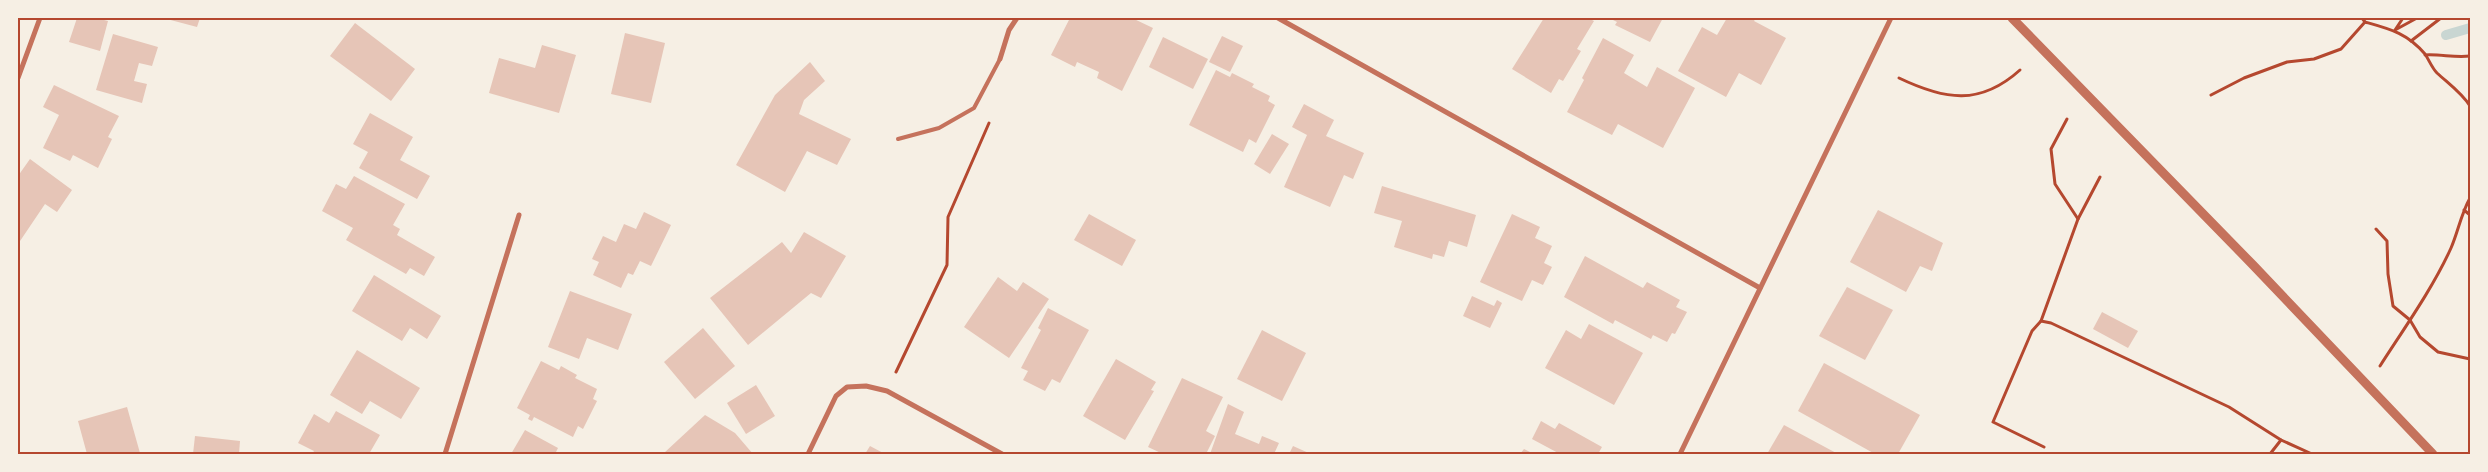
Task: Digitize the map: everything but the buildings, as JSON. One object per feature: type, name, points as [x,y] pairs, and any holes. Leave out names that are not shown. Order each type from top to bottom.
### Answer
[{"type":"street","points":[[18,78],[40,18]]},
{"type":"street","points":[[1000,59],[1010,30],[1017,18]]},
{"type":"street","points":[[1278,18],[1760,288]]},
{"type":"street","points":[[1680,454],[1891,18]]},
{"type":"street","points":[[2012,18],[2253,265],[2433,454]]},
{"type":"street","points":[[446,454],[519,215]]},
{"type":"street","points":[[808,454],[836,396],[847,388],[866,386],[887,391],[1002,454]]},
{"type":"lane","points":[[898,139],[939,128],[974,108],[1000,59]]},
{"type":"path","points":[[2362,18],[2365,22],[2395,30],[2411,41],[2425,55],[2435,71],[2470,106]]},
{"type":"path","points":[[2395,30],[2403,18]]},
{"type":"path","points":[[2395,30],[2416,18]]},
{"type":"path","points":[[2411,41],[2441,18]]},
{"type":"path","points":[[2211,95],[2244,78],[2287,62],[2314,59],[2341,49],[2365,22]]},
{"type":"path","points":[[2425,55],[2440,54],[2456,58],[2470,56]]},
{"type":"path","points":[[1899,78],[1921,88],[1956,97],[1981,94],[2008,81],[2020,70]]},
{"type":"path","points":[[887,391],[947,265],[948,217],[991,117]]},
{"type":"path","points":[[2067,119],[2051,148],[2055,184],[2078,219]]},
{"type":"path","points":[[2044,447],[1993,422],[2032,331],[2041,321],[2078,219],[2100,177]]},
{"type":"path","points":[[2367,386],[2410,320],[2451,249],[2470,198]]},
{"type":"path","points":[[2464,210],[2470,215]]},
{"type":"path","points":[[2376,229],[2387,241],[2388,274],[2393,306],[2410,320],[2420,337],[2438,352],[2470,359]]},
{"type":"path","points":[[2041,321],[2051,323],[2229,407],[2280,440],[2312,454]]},
{"type":"path","points":[[2270,454],[2280,440]]},
{"type":"waterway","points":[[2446,35],[2470,28]]}]
